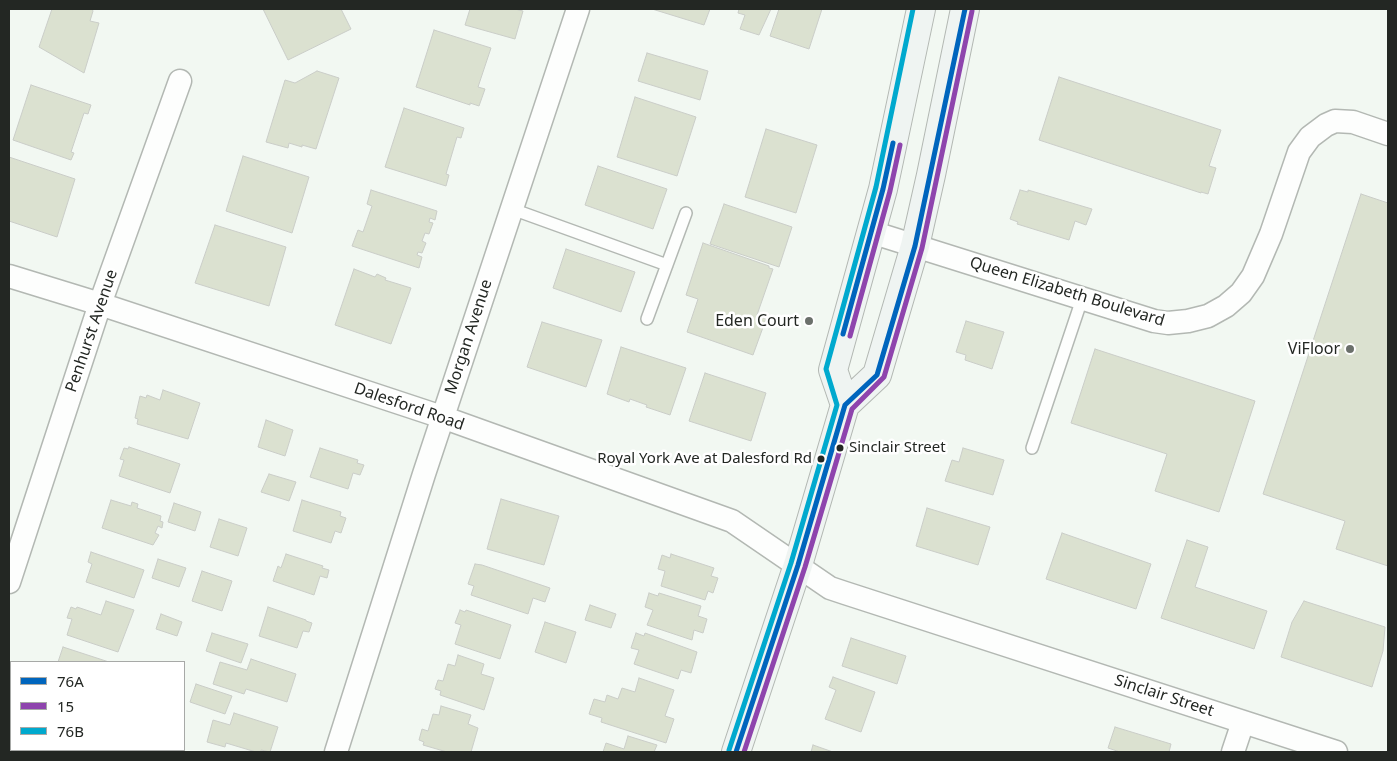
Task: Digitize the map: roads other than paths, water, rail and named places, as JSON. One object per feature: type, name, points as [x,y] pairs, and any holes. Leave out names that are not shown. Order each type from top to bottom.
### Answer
[{"type":"main road","points":[[845,405],[833,370],[883,189],[921,9]]},
{"type":"main road","points":[[736,752],[798,565],[845,405],[877,375],[915,246],[965,9]]},
{"type":"street","name":"Morgan Avenue","points":[[336,752],[442,417],[578,9]]},
{"type":"street","name":"Penhurst Avenue","points":[[9,582],[100,304],[180,82]]},
{"type":"street","name":"Queen Elizabeth Boulevard","points":[[872,232],[1082,300],[1154,321],[1168,323],[1208,316],[1226,306],[1241,293],[1253,276],[1271,234],[1299,152],[1310,137],[1335,121],[1353,122],[1388,134]]},
{"type":"street","name":"Dalesford Road","points":[[9,276],[100,304],[442,417],[732,521],[798,565]]},
{"type":"street","name":"Sinclair Street","points":[[798,565],[830,588],[1336,752]]},
{"type":"street","points":[[1233,752],[1243,722]]},
{"type":"lane","points":[[512,209],[667,265]]},
{"type":"lane","points":[[647,319],[686,213]]},
{"type":"lane","points":[[1032,448],[1082,300]]},
{"type":"place","name":"Eden Court","points":[[809,321]]},
{"type":"place","name":"ViFloor","points":[[1350,349]]},
{"type":"place","name":"Sinclair Street","points":[[840,448]]},
{"type":"place","name":"Royal York Ave at Dalesford Rd","points":[[821,459]]}]
